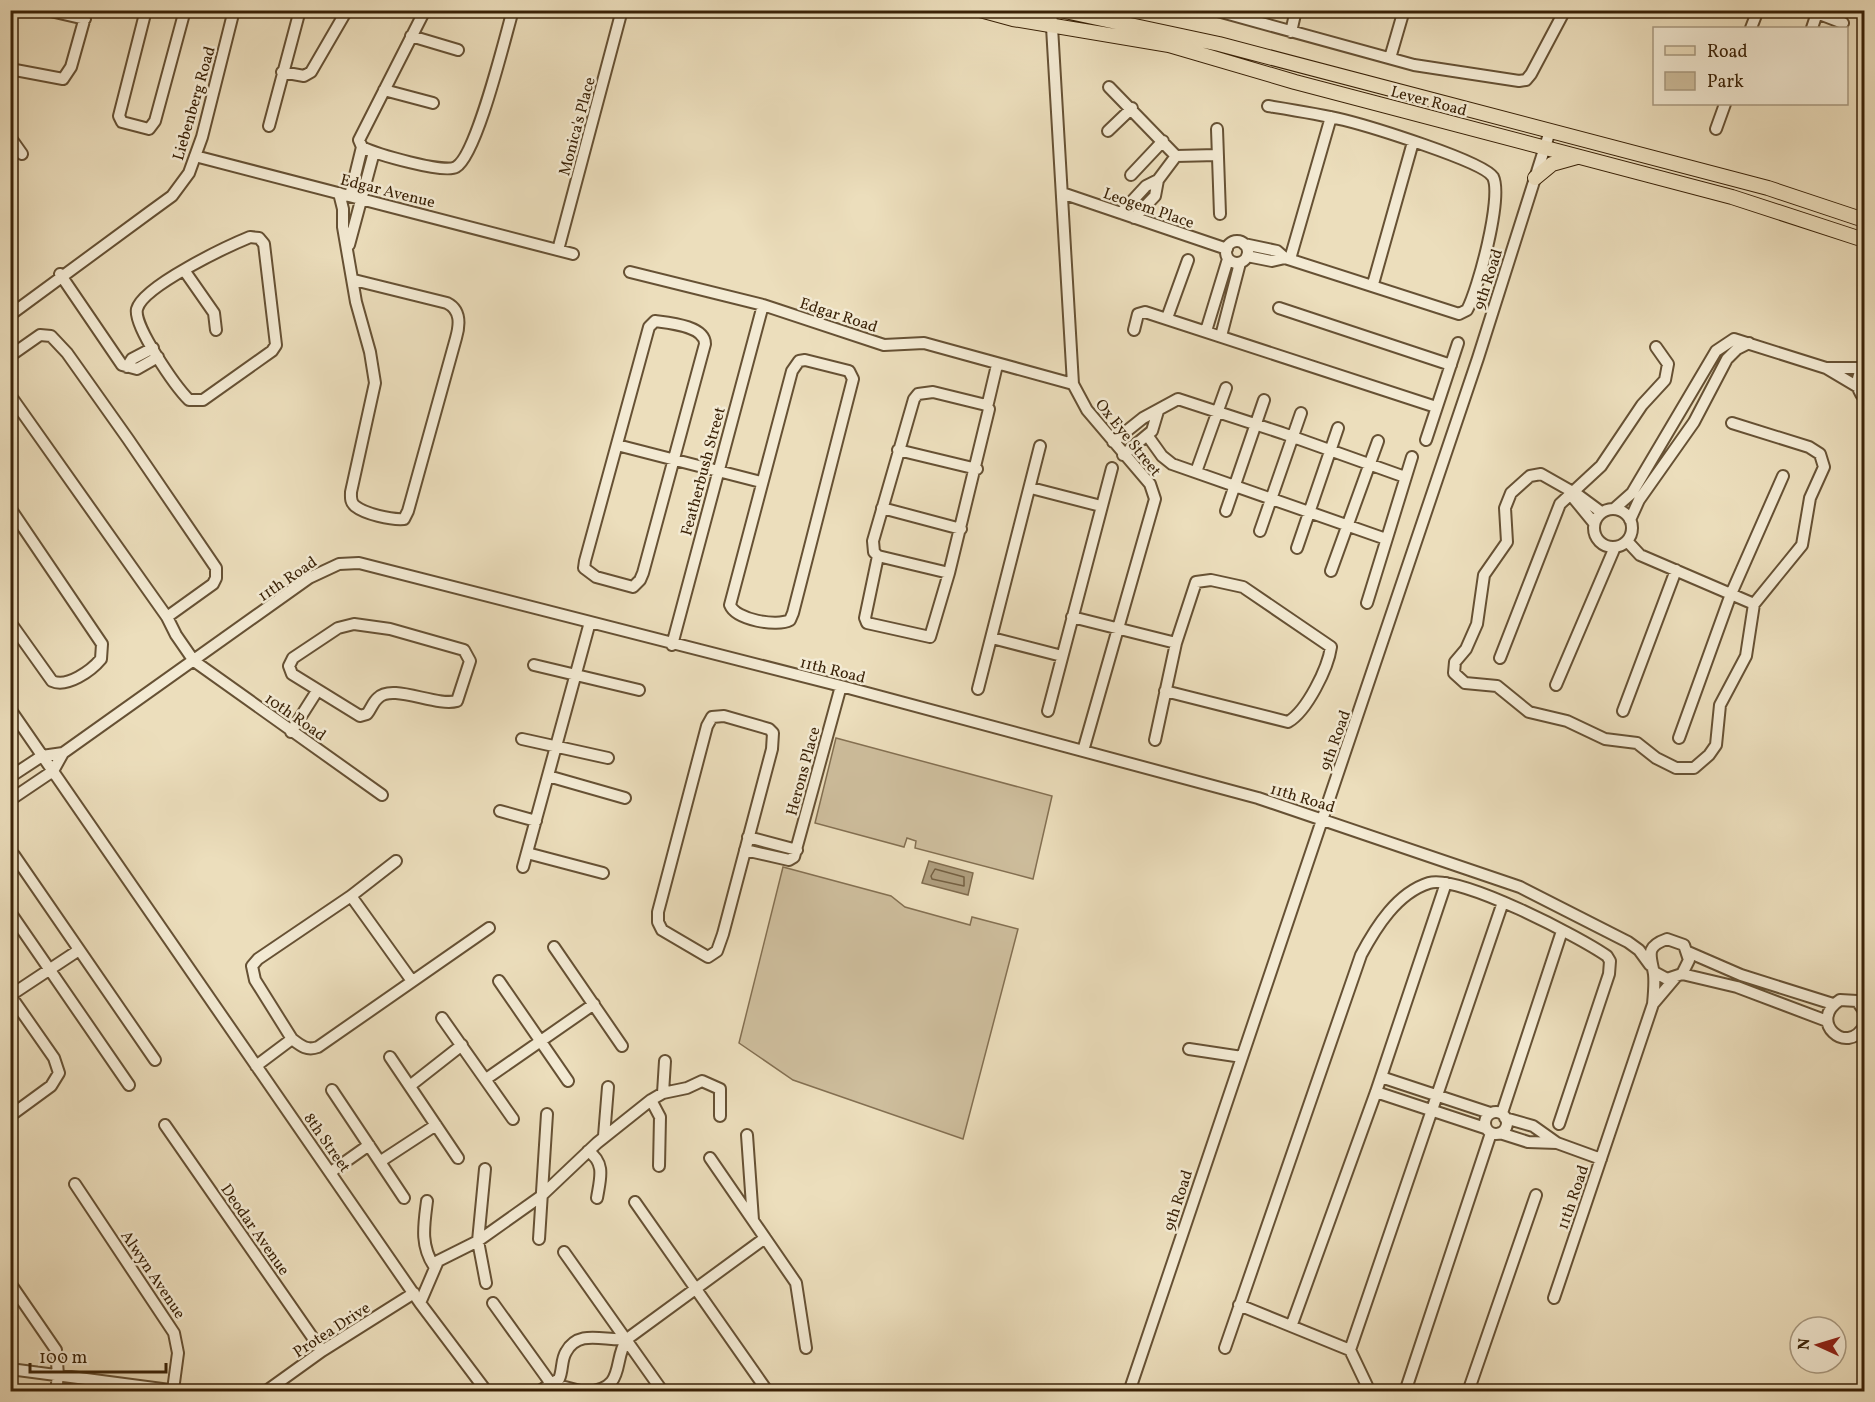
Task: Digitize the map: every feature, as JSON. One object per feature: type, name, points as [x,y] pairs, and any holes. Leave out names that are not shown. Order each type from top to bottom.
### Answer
[{"type":"main road","name":"Lever Road","points":[[980,10],[1050,26],[1170,45],[1295,82],[1732,197],[1864,240]]},
{"type":"main road","name":"Lever Road","points":[[1060,10],[1192,37],[1768,188],[1864,220]]},
{"type":"main road","points":[[1535,178],[1552,164],[1579,157]]},
{"type":"street","points":[[10,69],[53,79],[63,79],[71,68],[86,15],[46,10]]},
{"type":"street","points":[[146,10],[119,116],[122,122],[149,129],[155,121],[185,10]]},
{"type":"street","name":"Liebenberg Road","points":[[10,308],[83,261],[172,196],[186,179],[195,156],[234,10]]},
{"type":"street","points":[[268,126],[300,10]]},
{"type":"street","points":[[282,72],[304,76],[311,72],[347,10]]},
{"type":"street","points":[[348,251],[362,147],[360,134],[424,10]]},
{"type":"street","points":[[362,147],[374,152],[444,168],[453,168],[461,163],[480,123],[513,10]]},
{"type":"street","name":"Monica's Place","points":[[558,250],[622,10]]},
{"type":"street","name":"Ox Eye Street","points":[[1051,10],[1050,26],[1073,384],[1087,410],[1150,484],[1155,499],[1083,751]]},
{"type":"street","points":[[1214,10],[1439,70],[1526,80],[1565,10]]},
{"type":"street","points":[[1291,32],[1296,10]]},
{"type":"street","points":[[1390,58],[1404,10]]},
{"type":"street","points":[[1751,27],[1758,10]]},
{"type":"street","points":[[1812,27],[1818,12],[1843,23]]},
{"type":"street","points":[[411,36],[458,50]]},
{"type":"street","points":[[1109,87],[1132,108],[1176,156]]},
{"type":"street","points":[[384,90],[433,103]]},
{"type":"street","points":[[1716,129],[1725,105]]},
{"type":"street","points":[[1206,331],[1227,254],[1234,242],[1277,251],[1287,258],[1464,314],[1472,301],[1485,261],[1494,202],[1492,176],[1464,160],[1413,142],[1331,117],[1268,106]]},
{"type":"street","points":[[1108,131],[1132,108]]},
{"type":"street","points":[[1287,258],[1331,117]]},
{"type":"street","points":[[1217,129],[1220,214]]},
{"type":"street","name":"9th Road","points":[[1129,1392],[1474,369],[1550,131]]},
{"type":"street","points":[[10,137],[22,154]]},
{"type":"street","points":[[1131,175],[1163,141]]},
{"type":"street","points":[[1373,284],[1413,142]]},
{"type":"street","points":[[355,197],[374,152]]},
{"type":"street","points":[[1176,156],[1217,155]]},
{"type":"street","name":"Edgar Avenue","points":[[195,156],[573,254]]},
{"type":"street","points":[[1134,218],[1155,196],[1158,180],[1176,156]]},
{"type":"street","points":[[1121,213],[1146,186],[1158,180]]},
{"type":"street","points":[[339,193],[360,322],[370,352],[375,383],[351,492],[352,502],[355,506],[375,513],[395,519],[404,519],[411,503],[456,338],[458,317],[453,306],[447,303],[354,280]]},
{"type":"street","name":"Leogem Place","points":[[1062,193],[1244,260],[1272,261],[1287,258]]},
{"type":"street","points":[[250,237],[261,239],[264,244],[276,345],[272,351],[199,402],[187,398],[156,353],[138,322],[137,309],[144,299],[206,256],[250,237]]},
{"type":"street","points":[[1221,336],[1244,260],[1244,244]]},
{"type":"street","points":[[1167,318],[1188,260]]},
{"type":"street","points":[[184,270],[214,313],[216,330]]},
{"type":"street","name":"Edgar Road","points":[[630,272],[763,305],[884,345],[924,343],[999,366],[1073,384]]},
{"type":"street","points":[[61,276],[120,362],[127,367],[132,359],[156,353]]},
{"type":"street","name":"Liebenberg Road","points":[[10,315],[61,276]]},
{"type":"street","name":"Featherbush Street","points":[[672,645],[763,305]]},
{"type":"street","points":[[1279,308],[1451,365]]},
{"type":"street","points":[[1134,330],[1140,313],[1167,318],[1436,407]]},
{"type":"street","points":[[659,322],[699,332],[704,337],[705,348],[672,460],[640,580],[633,586],[596,578],[584,568],[585,561],[650,325],[659,322]]},
{"type":"street","points":[[10,356],[40,335],[51,336],[67,353],[216,568],[216,578],[213,584],[166,617]]},
{"type":"street","points":[[1615,547],[1600,543],[1594,534],[1594,523],[1601,512],[1614,509],[1632,493],[1721,346],[1734,339],[1826,368],[1858,387],[1864,398]]},
{"type":"street","points":[[1426,440],[1458,343]]},
{"type":"street","points":[[1630,520],[1639,500],[1702,408],[1733,352],[1749,343]]},
{"type":"street","points":[[1500,658],[1557,509],[1570,492],[1601,466],[1642,405],[1665,380],[1668,364],[1656,347]]},
{"type":"street","points":[[805,360],[842,368],[852,373],[853,379],[793,613],[790,620],[783,624],[739,614],[730,605],[760,482],[795,364],[805,360]]},
{"type":"street","points":[[879,556],[865,618],[867,623],[930,637],[961,528],[999,366]]},
{"type":"street","points":[[1708,366],[1720,372]]},
{"type":"street","points":[[1826,368],[1864,367]]},
{"type":"street","points":[[1858,387],[1859,373],[1864,367]]},
{"type":"street","points":[[1196,472],[1226,388]]},
{"type":"street","points":[[949,573],[879,556],[874,552],[873,541],[911,405],[918,394],[933,392],[989,405]]},
{"type":"street","name":"10th Road","points":[[10,395],[166,617],[194,662],[382,795]]},
{"type":"street","points":[[1688,398],[1702,408]]},
{"type":"street","points":[[1113,442],[1143,418],[1178,399],[1405,477]]},
{"type":"street","points":[[1226,511],[1264,400]]},
{"type":"street","points":[[1123,455],[1152,430],[1158,411]]},
{"type":"street","points":[[1260,531],[1300,413]]},
{"type":"street","points":[[1601,512],[1547,476],[1535,474],[1511,493],[1506,501],[1507,542],[1484,575],[1477,624],[1466,649],[1455,662],[1454,673],[1460,680],[1492,684],[1506,691],[1515,704],[1529,712],[1567,721],[1605,739],[1637,743],[1656,758],[1676,768],[1694,768],[1709,755],[1716,745],[1720,705],[1746,656],[1754,604],[1802,545],[1810,498],[1824,467],[1820,454],[1809,447],[1732,423]]},
{"type":"street","points":[[1297,548],[1338,428]]},
{"type":"street","points":[[1147,435],[1165,459],[1270,500],[1386,539]]},
{"type":"street","points":[[1666,435],[1679,443]]},
{"type":"street","points":[[1331,572],[1378,441]]},
{"type":"street","points":[[617,445],[760,482]]},
{"type":"street","points":[[978,689],[993,638],[1040,446]]},
{"type":"street","points":[[898,450],[976,469]]},
{"type":"street","points":[[1367,603],[1412,457]]},
{"type":"street","points":[[1048,711],[1112,468]]},
{"type":"street","points":[[1679,738],[1731,594],[1784,476]]},
{"type":"street","points":[[1031,488],[1101,506]]},
{"type":"street","points":[[1570,492],[1594,523]]},
{"type":"street","points":[[882,507],[961,528]]},
{"type":"street","points":[[10,508],[102,644],[102,659],[67,683],[56,683],[52,681],[10,622]]},
{"type":"street","points":[[1556,685],[1615,547],[1627,541],[1632,531],[1630,520],[1624,512],[1614,509]]},
{"type":"street","points":[[1627,541],[1636,553],[1754,604]]},
{"type":"street","name":"11th Road","points":[[50,772],[63,753],[309,578],[327,569],[349,563],[373,565],[1083,751],[1322,818],[1520,887],[1628,942],[1639,950],[1652,968],[1653,1004],[1554,1298]]},
{"type":"street","points":[[1623,711],[1676,570]]},
{"type":"street","points":[[1155,740],[1165,691],[1176,643],[1192,588],[1196,582],[1211,580],[1243,587],[1329,645],[1331,650],[1316,687],[1295,717],[1288,722],[1165,691]]},
{"type":"street","points":[[1072,617],[1176,643]]},
{"type":"street","points":[[524,867],[590,622]]},
{"type":"street","points":[[362,624],[390,629],[457,647],[464,650],[470,661],[460,696],[457,701],[451,703],[402,694],[383,694],[376,700],[368,714],[360,716],[317,692],[297,680],[289,670],[289,666],[293,658],[347,625],[362,624]]},
{"type":"street","points":[[993,638],[1062,656]]},
{"type":"street","points":[[534,665],[639,690]]},
{"type":"street","name":"Herons Place","points":[[745,850],[789,860],[794,857],[841,686]]},
{"type":"street","points":[[291,732],[317,692]]},
{"type":"street","name":"8th Street","points":[[10,709],[102,853],[147,908],[417,1298],[487,1392]]},
{"type":"street","points":[[724,716],[764,727],[773,733],[766,777],[745,850],[723,934],[713,955],[702,956],[662,930],[658,922],[658,912],[704,733],[712,717],[724,716]]},
{"type":"street","name":"8th Street","points":[[10,722],[40,757]]},
{"type":"street","points":[[522,739],[608,758]]},
{"type":"street","name":"11th Road","points":[[40,757],[63,753]]},
{"type":"street","points":[[10,777],[40,757]]},
{"type":"street","points":[[10,800],[50,772]]},
{"type":"street","points":[[548,776],[625,798]]},
{"type":"street","points":[[500,811],[536,820]]},
{"type":"street","points":[[748,837],[797,850]]},
{"type":"street","points":[[527,853],[603,873]]},
{"type":"street","points":[[14,855],[155,1060]]},
{"type":"street","points":[[396,861],[351,896],[258,959],[252,966],[255,980],[292,1039],[307,1049],[318,1047],[489,928]]},
{"type":"street","points":[[1225,1348],[1361,956],[1404,896],[1431,882],[1446,883],[1503,902],[1607,956],[1611,968],[1559,1124]]},
{"type":"street","points":[[1292,1324],[1376,1092],[1446,883]]},
{"type":"street","points":[[351,896],[412,981]]},
{"type":"street","points":[[1350,1350],[1503,902]]},
{"type":"street","points":[[10,912],[129,1085]]},
{"type":"street","points":[[1492,1131],[1506,1127],[1504,1116],[1562,931]]},
{"type":"street","points":[[1827,1021],[1737,987],[1679,976],[1660,976],[1652,968],[1649,956],[1659,942],[1676,940],[1688,952],[1741,975],[1833,1004],[1849,999],[1864,1009]]},
{"type":"street","name":"11th Road","points":[[1628,942],[1659,942]]},
{"type":"street","points":[[554,947],[622,1046]]},
{"type":"street","points":[[10,1116],[51,1086],[59,1073],[54,1058],[11,995],[79,950]]},
{"type":"street","points":[[1679,976],[1687,968],[1688,952]]},
{"type":"street","name":"11th Road","points":[[1653,1004],[1679,976]]},
{"type":"street","points":[[499,981],[539,1042],[568,1080]]},
{"type":"street","points":[[486,1079],[594,1004]]},
{"type":"street","points":[[1833,1004],[1827,1021],[1830,1029],[1845,1038],[1863,1031]]},
{"type":"street","points":[[442,1018],[513,1119]]},
{"type":"street","points":[[256,1066],[292,1039]]},
{"type":"street","points":[[411,1085],[462,1045]]},
{"type":"street","points":[[1189,1049],[1242,1057]]},
{"type":"street","points":[[390,1057],[458,1158]]},
{"type":"street","points":[[663,1093],[665,1061]]},
{"type":"street","points":[[1381,1077],[1533,1126],[1557,1143],[1601,1159]]},
{"type":"street","points":[[417,1298],[434,1266],[445,1256],[478,1241],[540,1197],[604,1136],[651,1100],[663,1093],[687,1088],[698,1082],[713,1084],[720,1089],[720,1116]]},
{"type":"street","points":[[604,1136],[608,1088]]},
{"type":"street","points":[[332,1090],[404,1198]]},
{"type":"street","points":[[1376,1092],[1528,1142],[1557,1143]]},
{"type":"street","points":[[651,1100],[660,1117],[659,1166]]},
{"type":"street","points":[[1405,1392],[1492,1131],[1485,1118],[1490,1113]]},
{"type":"street","points":[[539,1239],[547,1114]]},
{"type":"street","name":"Deodar Avenue","points":[[165,1125],[322,1351]]},
{"type":"street","points":[[381,1161],[436,1125]]},
{"type":"street","points":[[747,1135],[753,1220]]},
{"type":"street","points":[[331,1172],[369,1144]]},
{"type":"street","points":[[588,1151],[596,1157],[601,1166],[597,1198]]},
{"type":"street","points":[[710,1158],[796,1283],[806,1348]]},
{"type":"street","points":[[485,1168],[478,1241],[486,1283]]},
{"type":"street","name":"Alwyn Avenue","points":[[75,1185],[174,1333],[178,1353],[173,1390]]},
{"type":"street","points":[[1468,1392],[1536,1195]]},
{"type":"street","points":[[427,1201],[423,1238],[428,1256],[434,1266]]},
{"type":"street","points":[[635,1202],[696,1286],[768,1392]]},
{"type":"street","points":[[538,1392],[566,1387],[586,1392],[603,1388],[615,1378],[622,1345],[627,1339],[696,1286],[765,1238]]},
{"type":"street","points":[[564,1252],[663,1392]]},
{"type":"street","points":[[10,1283],[56,1350],[58,1375],[56,1392]]},
{"type":"street","name":"Protea Drive","points":[[265,1392],[322,1351],[417,1298]]},
{"type":"street","points":[[493,1304],[555,1389]]},
{"type":"street","points":[[1239,1305],[1292,1324],[1350,1350],[1370,1392]]},
{"type":"street","points":[[555,1389],[561,1375],[566,1350],[579,1340],[597,1337],[627,1339]]},
{"type":"street","points":[[10,1369],[185,1392]]},
{"type":"green space","points":[[836,738],[1052,796],[1033,879],[915,848],[916,841],[907,838],[904,847],[815,823]]},
{"type":"green space","points":[[783,867],[891,896],[905,907],[970,925],[972,917],[1018,929],[963,1139],[793,1080],[739,1043]]},
{"type":"water","points":[[929,861],[973,873],[968,895],[922,883]]}]
